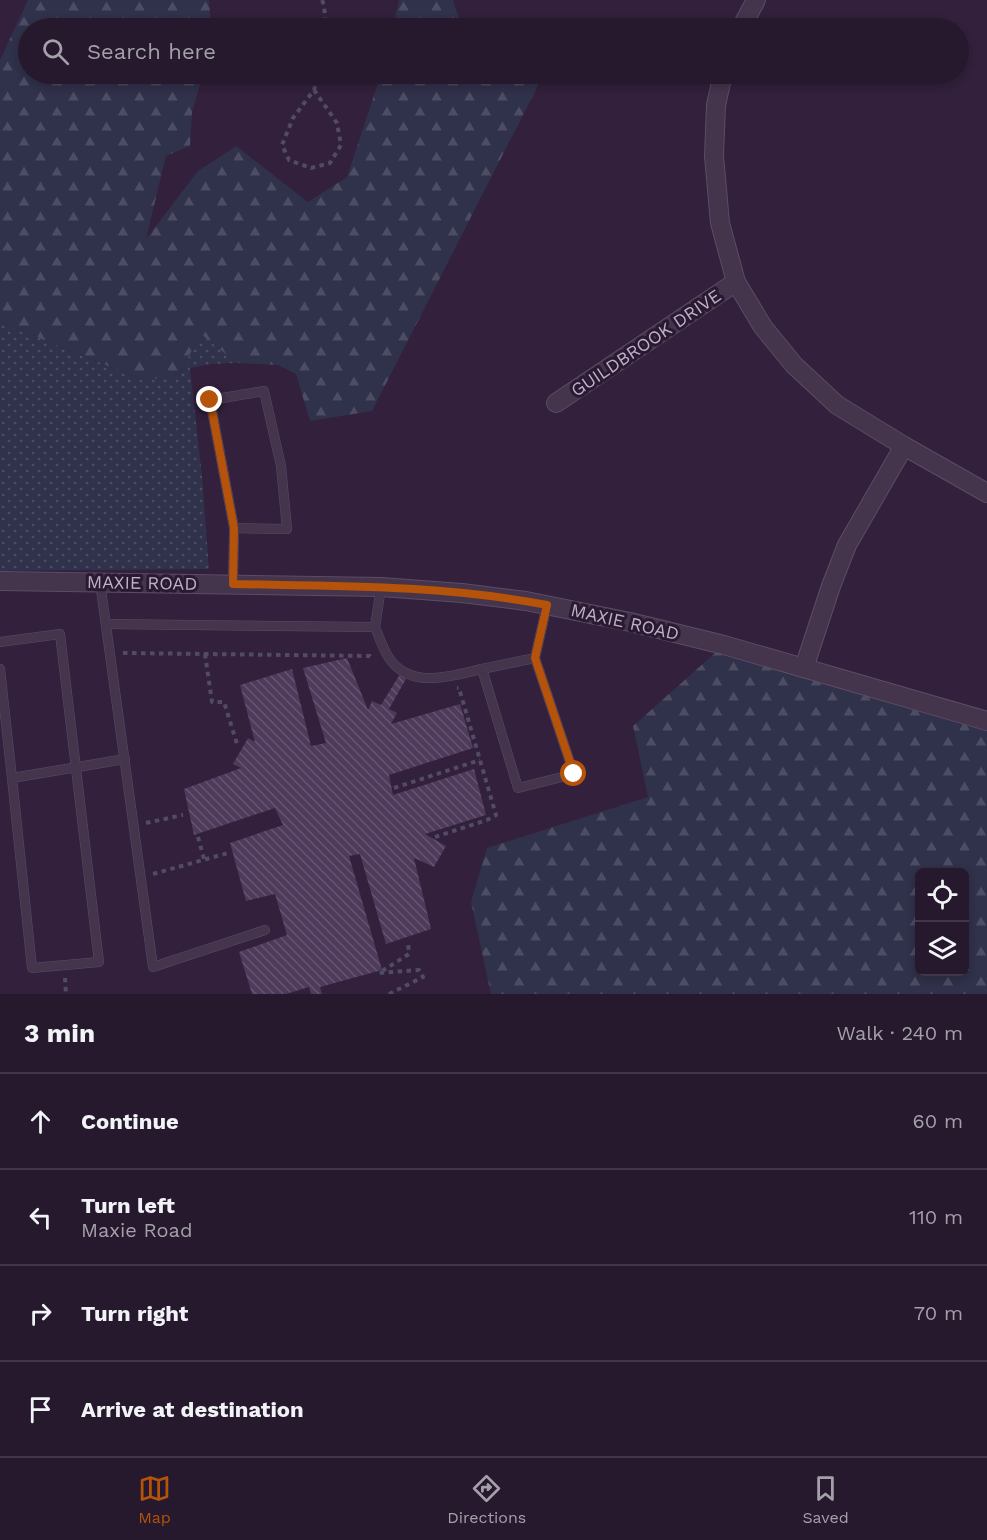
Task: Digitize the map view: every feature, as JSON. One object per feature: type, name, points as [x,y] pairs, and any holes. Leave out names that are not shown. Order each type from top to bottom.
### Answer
[{"type":"street","points":[[746,18],[756,0]]},
{"type":"street","points":[[721,84],[716,105],[714,156],[720,223],[736,282],[763,327],[794,365],[837,405],[987,493]]},
{"type":"street","name":"GUILDBROOK DRIVE","points":[[556,403],[736,282]]},
{"type":"street","points":[[804,668],[831,586],[848,545],[904,446]]},
{"type":"street","name":"MAXIE ROAD","points":[[0,581],[381,587],[462,592],[547,605],[724,645],[987,722]]},
{"type":"lane","points":[[233,584],[234,528],[210,400],[264,391],[281,466],[287,529],[234,528]]},
{"type":"lane","points":[[100,582],[153,967],[265,930]]},
{"type":"lane","points":[[381,587],[375,627],[390,659],[408,675],[436,679],[535,658]]},
{"type":"lane","points":[[482,669],[518,788],[574,774],[535,658],[547,605]]},
{"type":"lane","points":[[106,624],[375,627]]},
{"type":"lane","points":[[0,642],[60,634],[99,962],[32,968],[0,669]]},
{"type":"lane","points":[[12,778],[125,759]]},
{"type":"path","points":[[322,0],[325,18]]},
{"type":"path","points":[[314,90],[337,123],[341,145],[330,163],[311,168],[289,160],[282,145],[293,118],[316,84]]},
{"type":"path","points":[[110,653],[369,656],[375,664]]},
{"type":"path","points":[[205,654],[212,702],[224,702],[238,747]]},
{"type":"path","points":[[435,837],[496,815],[459,688],[449,689]]},
{"type":"path","points":[[394,788],[480,760]]},
{"type":"path","points":[[134,826],[183,815]]},
{"type":"path","points":[[198,837],[204,859]]},
{"type":"path","points":[[141,877],[228,853]]},
{"type":"path","points":[[389,994],[423,977],[419,970],[378,972],[408,954],[408,943]]},
{"type":"path","points":[[65,977],[66,994]]},
{"type":"green space","points":[[28,0],[209,0],[210,18],[20,18]]},
{"type":"green space","points":[[399,0],[453,0],[459,18],[395,18]]},
{"type":"green space","points":[[18,21],[18,84],[200,84],[192,112],[190,146],[166,156],[146,239],[198,171],[236,146],[308,202],[347,177],[378,84],[539,84],[372,411],[310,421],[296,374],[278,365],[237,363],[201,334],[179,374],[145,381],[0,322],[0,60]]},
{"type":"green space","points":[[0,322],[145,381],[179,374],[201,334],[237,363],[190,368],[209,569],[0,571]]},
{"type":"green space","points":[[724,645],[987,721],[987,994],[491,994],[471,902],[487,848],[648,797],[633,726]]},
{"type":"building","points":[[347,658],[368,710],[372,701],[381,705],[400,674],[406,679],[389,709],[397,713],[391,724],[460,704],[473,748],[389,775],[393,795],[474,769],[486,815],[425,834],[446,846],[434,867],[414,858],[431,929],[386,944],[360,854],[349,856],[382,970],[320,987],[322,994],[311,994],[309,987],[286,994],[252,994],[239,952],[287,935],[275,894],[246,901],[230,843],[283,825],[275,808],[194,835],[184,789],[241,768],[233,764],[248,738],[255,742],[240,685],[292,669],[311,746],[326,743],[303,668]]},
{"type":"route","points":[[210,400],[234,528],[233,584],[381,587],[462,592],[547,605],[535,658],[574,774]]}]
